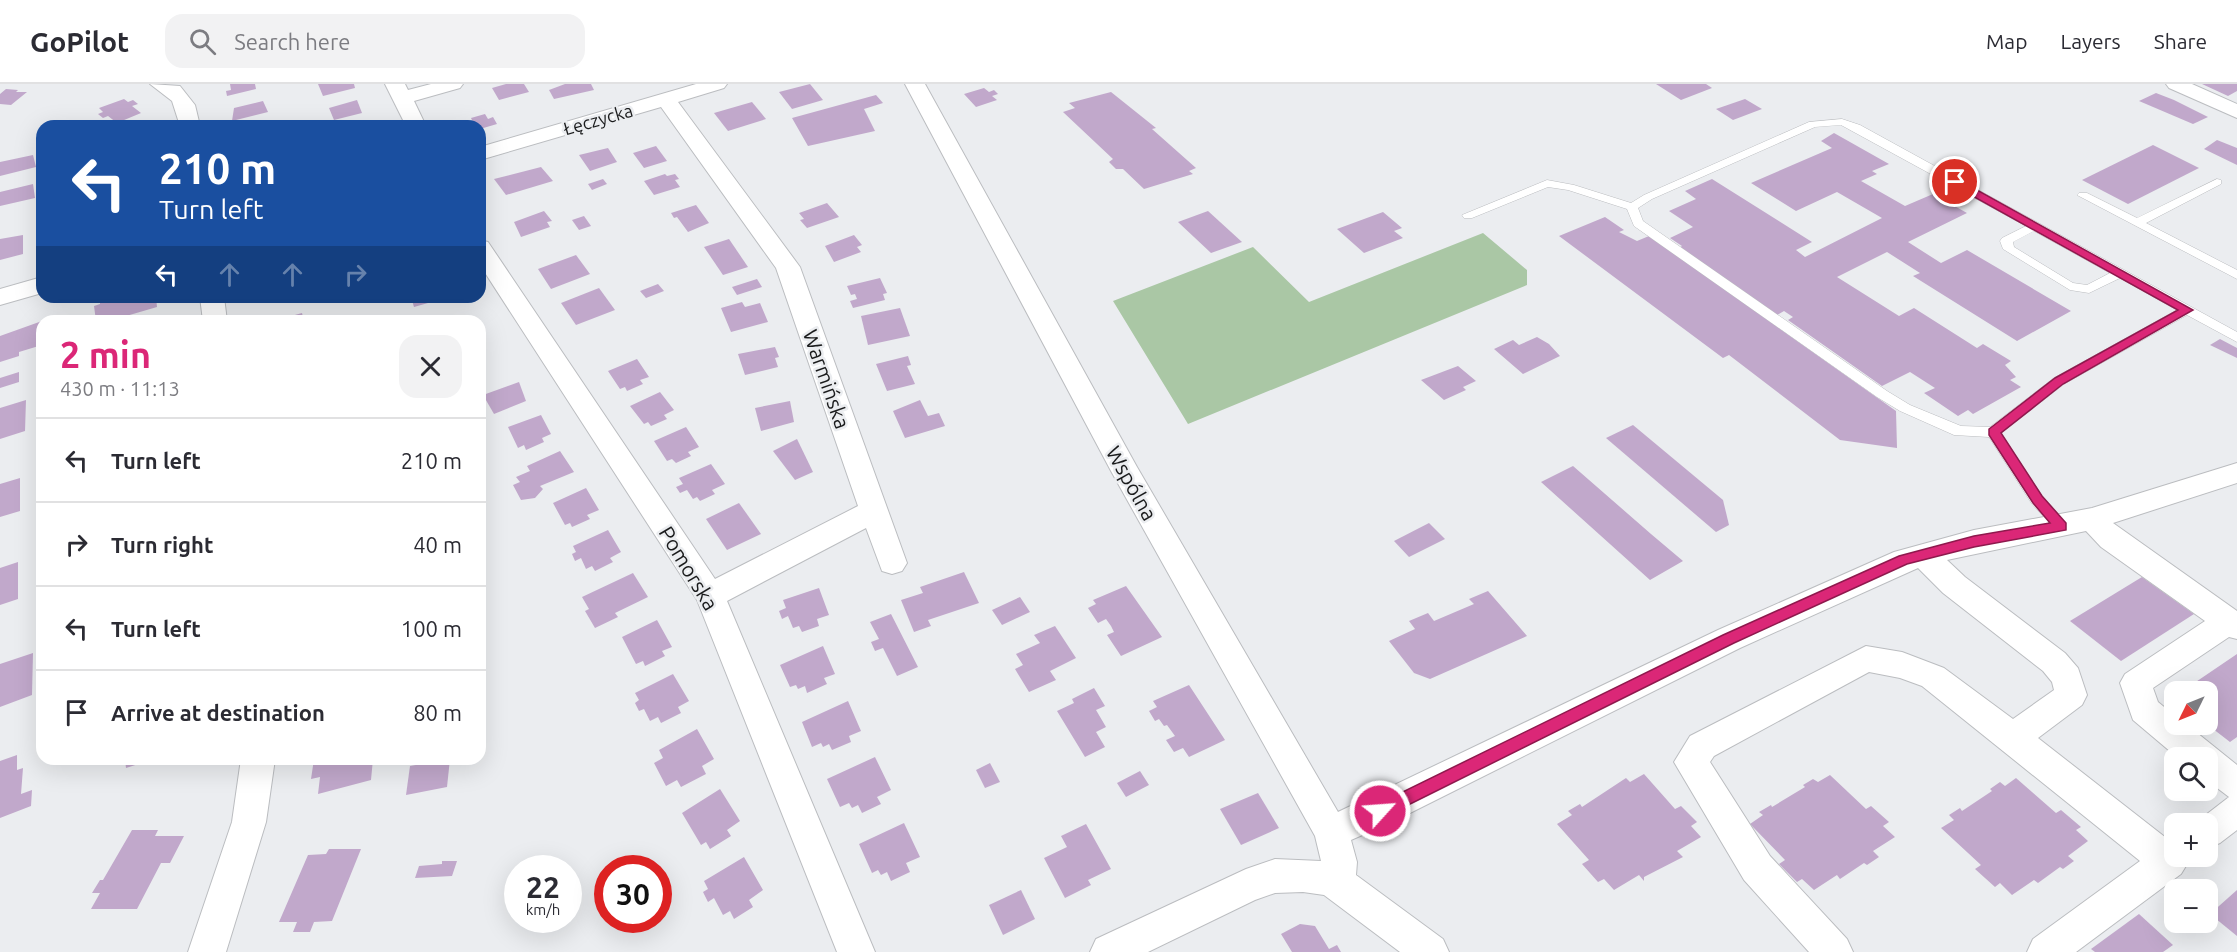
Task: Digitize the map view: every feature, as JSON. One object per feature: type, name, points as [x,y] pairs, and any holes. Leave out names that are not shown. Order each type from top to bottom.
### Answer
[{"type":"street","points":[[160,84],[173,88],[187,107],[189,120]]},
{"type":"street","points":[[413,120],[399,91],[453,84]]},
{"type":"street","name":"Łęczycka","points":[[486,152],[717,84]]},
{"type":"street","name":"Wspólna","points":[[915,84],[1125,471],[1331,832],[1339,862],[1337,883]]},
{"type":"street","points":[[2176,84],[2237,112]]},
{"type":"street","name":"Warmińska","points":[[666,99],[788,267],[892,563]]},
{"type":"street","name":"Pomorska","points":[[486,256],[710,596],[856,952]]},
{"type":"street","points":[[0,297],[36,287]]},
{"type":"street","points":[[1331,832],[1391,806],[1729,639],[1904,560],[1974,541],[2092,519],[2237,472]]},
{"type":"street","points":[[710,596],[874,511]]},
{"type":"street","points":[[2092,519],[2111,539],[2233,624],[2136,683],[2144,710],[2189,747]]},
{"type":"street","points":[[1923,554],[1954,585],[2054,662],[2067,677],[2071,695],[2013,738]]},
{"type":"street","points":[[1834,952],[1757,868],[1691,762],[1702,746],[1866,658],[1902,665],[1933,677],[2164,853]]},
{"type":"street","points":[[207,952],[249,822],[257,765]]},
{"type":"street","points":[[2218,769],[2237,785]]},
{"type":"street","points":[[2218,824],[2237,810]]},
{"type":"street","points":[[2046,952],[2164,865]]},
{"type":"street","points":[[1109,952],[1246,886],[1275,876],[1303,875],[1337,883],[1430,952]]},
{"type":"lane","points":[[1468,215],[1547,183],[1570,187],[1632,207],[1648,197],[1813,124],[1842,122],[1856,127],[2237,338]]},
{"type":"lane","points":[[2136,223],[2217,182]]},
{"type":"lane","points":[[2084,195],[2237,275]]},
{"type":"lane","points":[[1632,207],[1638,223],[1882,394],[1905,408],[1959,431],[1994,432],[2059,381],[2187,310]]},
{"type":"lane","points":[[2034,226],[2006,241],[2009,249],[2070,286],[2088,289],[2120,273]]},
{"type":"lane","points":[[1994,432],[2037,500],[2061,526]]},
{"type":"green space","points":[[1483,233],[1527,270],[1527,285],[1188,424],[1113,301],[1253,247],[1309,302]]},
{"type":"building","points":[[230,84],[255,84],[256,89],[227,96],[226,91],[231,90]]},
{"type":"building","points":[[318,84],[354,84],[355,88],[323,96]]},
{"type":"building","points":[[506,84],[524,84],[529,92],[499,100],[492,88]]},
{"type":"building","points":[[565,84],[591,84],[594,90],[554,99],[549,90]]},
{"type":"building","points":[[810,84],[823,100],[792,109],[779,92]]},
{"type":"building","points":[[1656,84],[1706,84],[1712,88],[1681,100]]},
{"type":"building","points":[[2202,84],[2237,84],[2237,91],[2228,96]]},
{"type":"building","points":[[984,88],[989,92],[994,90],[998,94],[992,96],[997,100],[976,107],[964,94]]},
{"type":"building","points":[[6,89],[27,92],[11,105],[0,104],[0,94]]},
{"type":"building","points":[[1111,92],[1156,128],[1152,129],[1196,168],[1189,171],[1193,174],[1144,189],[1123,169],[1116,169],[1109,162],[1113,159],[1063,112],[1075,108],[1069,103]]},
{"type":"building","points":[[2156,93],[2208,117],[2193,124],[2139,101]]},
{"type":"building","points":[[876,95],[883,103],[864,109],[875,131],[808,146],[792,118]]},
{"type":"building","points":[[124,99],[128,102],[133,100],[138,104],[132,106],[141,113],[124,120],[113,120],[108,116],[103,118],[98,114],[103,112],[99,108]]},
{"type":"building","points":[[1745,99],[1762,109],[1733,120],[1716,109]]},
{"type":"building","points":[[357,100],[362,113],[334,120],[329,108]]},
{"type":"building","points":[[263,101],[268,112],[232,120],[234,108]]},
{"type":"building","points":[[752,102],[766,119],[728,131],[714,113]]},
{"type":"building","points":[[485,114],[488,119],[493,117],[497,124],[486,127],[486,120],[472,120],[471,118]]},
{"type":"building","points":[[1834,133],[1889,164],[1872,171],[1877,174],[1861,181],[1905,206],[1933,194],[1967,213],[1908,242],[1941,263],[1967,250],[2071,311],[2017,341],[1913,276],[1920,273],[1887,252],[1837,277],[1899,316],[1914,308],[1977,348],[1983,344],[2011,361],[2005,365],[2016,377],[2010,380],[2021,387],[1973,414],[1968,410],[1958,416],[1924,393],[1935,388],[1910,372],[1882,386],[1788,320],[1793,317],[1784,311],[1777,315],[1679,248],[1682,246],[1670,238],[1693,227],[1669,211],[1696,199],[1685,191],[1712,179],[1812,242],[1796,250],[1805,257],[1882,218],[1837,192],[1796,211],[1751,183],[1832,148],[1821,141]]},
{"type":"building","points":[[2217,140],[2237,148],[2237,165],[2204,149]]},
{"type":"building","points":[[2153,145],[2199,168],[2128,204],[2082,180]]},
{"type":"building","points":[[656,146],[667,161],[644,168],[633,153]]},
{"type":"building","points":[[608,148],[617,162],[590,171],[579,155]]},
{"type":"building","points":[[33,155],[36,167],[0,176],[0,162]]},
{"type":"building","points":[[541,167],[553,181],[506,195],[494,179]]},
{"type":"building","points":[[665,174],[667,176],[675,174],[679,179],[675,180],[680,187],[654,195],[644,181]]},
{"type":"building","points":[[603,179],[607,184],[592,190],[588,184]]},
{"type":"building","points":[[33,184],[35,198],[0,206],[0,192]]},
{"type":"building","points":[[827,203],[839,217],[807,228],[800,220],[804,219],[799,213]]},
{"type":"building","points":[[696,205],[709,223],[688,232],[677,217],[674,218],[671,213]]},
{"type":"building","points":[[544,211],[552,221],[547,222],[550,227],[521,237],[514,222]]},
{"type":"building","points":[[1208,211],[1242,242],[1211,253],[1178,222]]},
{"type":"building","points":[[1383,212],[1402,228],[1394,231],[1403,238],[1364,253],[1337,229]]},
{"type":"building","points":[[584,216],[591,226],[579,230],[572,220]]},
{"type":"building","points":[[1605,217],[1624,230],[1619,232],[1637,241],[1649,236],[1896,411],[1897,448],[1840,440],[1729,355],[1723,358],[1559,236]]},
{"type":"building","points":[[23,235],[23,254],[0,260],[0,239]]},
{"type":"building","points":[[854,235],[862,245],[857,247],[861,252],[834,262],[825,246]]},
{"type":"building","points":[[729,239],[748,267],[723,275],[704,247]]},
{"type":"building","points":[[576,255],[590,274],[551,289],[538,269]]},
{"type":"building","points":[[880,278],[887,293],[883,294],[885,300],[853,308],[850,301],[857,299],[855,294],[851,295],[847,286]]},
{"type":"building","points":[[757,279],[762,287],[737,295],[732,287]]},
{"type":"building","points":[[658,284],[664,291],[646,298],[640,291]]},
{"type":"building","points":[[599,288],[615,310],[576,325],[561,303]]},
{"type":"building","points":[[742,302],[745,307],[760,303],[768,322],[731,332],[721,308]]},
{"type":"building","points":[[157,303],[157,307],[130,315],[95,315],[94,306]]},
{"type":"building","points":[[413,303],[428,303],[414,307]]},
{"type":"building","points":[[900,308],[910,336],[868,345],[861,316]]},
{"type":"building","points":[[36,323],[36,347],[19,352],[19,356],[0,362],[0,336]]},
{"type":"building","points":[[1537,337],[1549,344],[1560,356],[1523,374],[1494,349],[1513,340],[1519,345]]},
{"type":"building","points":[[2220,339],[2237,348],[2237,358],[2210,345]]},
{"type":"building","points":[[775,347],[779,357],[775,358],[778,367],[745,375],[738,354]]},
{"type":"building","points":[[908,356],[911,365],[907,366],[915,384],[887,391],[876,364]]},
{"type":"building","points":[[637,359],[649,377],[640,380],[643,384],[627,391],[625,387],[620,389],[608,371]]},
{"type":"building","points":[[1458,366],[1476,381],[1463,387],[1466,390],[1444,400],[1421,380]]},
{"type":"building","points":[[19,372],[19,382],[0,388],[0,378]]},
{"type":"building","points":[[519,382],[526,401],[494,414],[486,400],[486,394]]},
{"type":"building","points":[[660,392],[674,410],[664,415],[667,419],[651,426],[648,422],[644,424],[630,406]]},
{"type":"building","points":[[26,400],[25,431],[0,439],[0,408]]},
{"type":"building","points":[[920,400],[928,416],[939,413],[945,426],[905,438],[893,411]]},
{"type":"building","points":[[790,401],[794,422],[761,431],[755,408]]},
{"type":"building","points":[[541,415],[551,434],[542,438],[544,442],[526,450],[524,445],[518,448],[508,427]]},
{"type":"building","points":[[1633,425],[1723,500],[1729,525],[1716,532],[1606,438]]},
{"type":"building","points":[[686,427],[699,447],[688,452],[691,456],[676,463],[672,459],[667,461],[654,441]]},
{"type":"building","points":[[797,439],[813,472],[795,480],[773,451]]},
{"type":"building","points":[[560,451],[574,472],[540,486],[543,489],[535,498],[521,500],[513,485],[520,482],[516,477],[530,471],[527,466]]},
{"type":"building","points":[[711,464],[725,484],[712,490],[715,494],[700,501],[697,497],[693,499],[687,490],[680,493],[676,487],[683,484],[679,478]]},
{"type":"building","points":[[1573,466],[1683,561],[1650,580],[1541,482]]},
{"type":"building","points":[[20,478],[20,511],[0,517],[0,484]]},
{"type":"building","points":[[586,488],[599,510],[587,515],[590,519],[572,527],[570,523],[565,525],[553,503]]},
{"type":"building","points":[[739,503],[761,534],[727,550],[706,519]]},
{"type":"building","points":[[1429,523],[1445,539],[1409,557],[1394,541]]},
{"type":"building","points":[[608,530],[621,552],[610,558],[613,562],[595,571],[592,566],[586,569],[581,558],[575,561],[572,554],[576,552],[573,546]]},
{"type":"building","points":[[18,562],[18,599],[0,605],[0,568]]},
{"type":"building","points":[[964,572],[979,603],[928,620],[931,626],[914,632],[901,600],[923,593],[920,587]]},
{"type":"building","points":[[633,573],[648,597],[615,613],[618,617],[595,628],[585,611],[589,609],[582,597]]},
{"type":"building","points":[[2142,577],[2194,614],[2121,661],[2070,621]]},
{"type":"building","points":[[1126,586],[1162,637],[1121,656],[1107,635],[1114,632],[1111,626],[1106,619],[1098,623],[1088,608],[1096,604],[1093,600]]},
{"type":"building","points":[[819,588],[829,615],[817,619],[819,626],[802,632],[799,626],[793,628],[788,616],[782,619],[779,611],[786,608],[783,600]]},
{"type":"building","points":[[1488,591],[1527,636],[1430,679],[1414,673],[1389,641],[1415,629],[1409,621],[1428,613],[1434,621],[1474,604],[1469,599]]},
{"type":"building","points":[[1020,597],[1030,612],[1002,625],[992,610]]},
{"type":"building","points":[[891,614],[918,667],[897,676],[883,648],[875,651],[871,642],[879,639],[870,622]]},
{"type":"building","points":[[657,620],[672,647],[662,651],[665,656],[645,666],[643,661],[636,664],[622,637]]},
{"type":"building","points":[[1055,626],[1076,658],[1050,671],[1056,680],[1029,692],[1015,669],[1023,665],[1016,654],[1040,643],[1034,635]]},
{"type":"building","points":[[823,646],[835,674],[824,678],[827,684],[807,693],[805,686],[798,689],[796,685],[790,687],[780,665]]},
{"type":"building","points":[[33,653],[32,695],[0,707],[0,664]]},
{"type":"building","points":[[2237,654],[2237,737],[2230,742],[2218,733],[2218,681],[2197,681]]},
{"type":"building","points":[[673,674],[689,701],[678,707],[681,713],[661,723],[658,717],[650,721],[644,709],[639,711],[635,703],[639,700],[635,693]]},
{"type":"building","points":[[1189,685],[1225,740],[1189,757],[1183,748],[1174,752],[1166,740],[1175,736],[1159,719],[1155,721],[1149,711],[1157,707],[1153,701]]},
{"type":"building","points":[[1094,688],[1105,706],[1096,710],[1106,727],[1096,732],[1105,747],[1085,757],[1057,711],[1074,703],[1072,699]]},
{"type":"building","points":[[848,701],[861,731],[849,736],[851,742],[832,750],[829,744],[823,747],[821,743],[812,747],[802,722]]},
{"type":"building","points":[[697,729],[714,759],[702,766],[706,774],[681,787],[677,780],[666,786],[654,763],[663,758],[659,750]]},
{"type":"building","points":[[17,755],[17,770],[23,768],[21,794],[32,790],[31,806],[0,818],[0,761]]},
{"type":"building","points":[[875,757],[891,790],[877,797],[881,804],[862,813],[858,805],[852,808],[849,803],[840,807],[827,779]]},
{"type":"building","points":[[990,763],[1000,782],[985,788],[976,770]]},
{"type":"building","points":[[313,765],[372,765],[371,780],[318,794],[320,777],[311,779]]},
{"type":"building","points":[[449,765],[447,787],[406,795],[410,766]]},
{"type":"building","points":[[1140,771],[1149,785],[1126,797],[1117,783]]},
{"type":"building","points":[[1644,774],[1675,809],[1681,806],[1697,822],[1691,826],[1701,837],[1677,851],[1683,857],[1644,877],[1644,881],[1639,875],[1614,890],[1604,879],[1598,882],[1582,864],[1589,860],[1557,824],[1572,815],[1568,811],[1580,804],[1582,807],[1626,778],[1630,782]]},
{"type":"building","points":[[1830,775],[1866,809],[1871,806],[1889,822],[1883,826],[1895,837],[1873,851],[1879,857],[1867,865],[1864,863],[1840,879],[1837,875],[1814,890],[1802,879],[1797,882],[1779,864],[1785,860],[1750,824],[1763,815],[1759,812],[1771,805],[1772,807],[1805,787],[1803,785],[1813,779],[1818,782]]},
{"type":"building","points":[[2016,778],[2056,813],[2061,810],[2081,827],[2076,830],[2088,841],[2068,856],[2074,861],[2063,869],[2060,867],[2038,883],[2034,880],[2012,895],[2000,883],[1995,887],[1975,869],[1981,865],[1941,828],[1954,820],[1949,815],[1960,808],[1962,811],[1992,791],[1990,789],[2000,782],[2005,786]]},
{"type":"building","points":[[720,789],[740,821],[727,830],[731,836],[710,849],[706,842],[701,845],[682,813]]},
{"type":"building","points":[[1258,793],[1279,828],[1241,845],[1220,809]]},
{"type":"building","points":[[904,823],[920,857],[906,863],[910,872],[891,881],[887,872],[881,875],[878,870],[872,873],[859,844]]},
{"type":"building","points":[[1086,824],[1111,869],[1088,880],[1091,885],[1065,898],[1044,858],[1067,847],[1061,836]]},
{"type":"building","points":[[132,830],[158,830],[155,836],[184,836],[170,863],[161,863],[137,909],[91,909],[100,893],[92,893],[100,880],[103,880]]},
{"type":"building","points":[[329,849],[361,849],[332,921],[314,922],[310,932],[293,932],[297,922],[279,922],[308,855],[326,854]]},
{"type":"building","points":[[744,857],[763,890],[749,900],[753,907],[734,919],[730,911],[723,915],[714,898],[708,902],[703,892],[708,889],[704,881]]},
{"type":"building","points":[[442,861],[457,861],[452,876],[415,878],[419,866],[442,864]]},
{"type":"building","points":[[1021,890],[1035,919],[1003,935],[989,905]]},
{"type":"building","points":[[2237,890],[2237,936],[2218,921],[2218,907]]},
{"type":"building","points":[[2139,914],[2173,945],[2163,952],[2095,952],[2091,949]]},
{"type":"building","points":[[1300,924],[1315,926],[1329,949],[1337,945],[1341,952],[1292,952],[1281,934]]},
{"type":"route","points":[[1380,811],[1729,639],[1904,560],[1974,541],[2061,526],[2037,500],[1994,432],[2059,381],[2187,310],[1955,182]]}]
